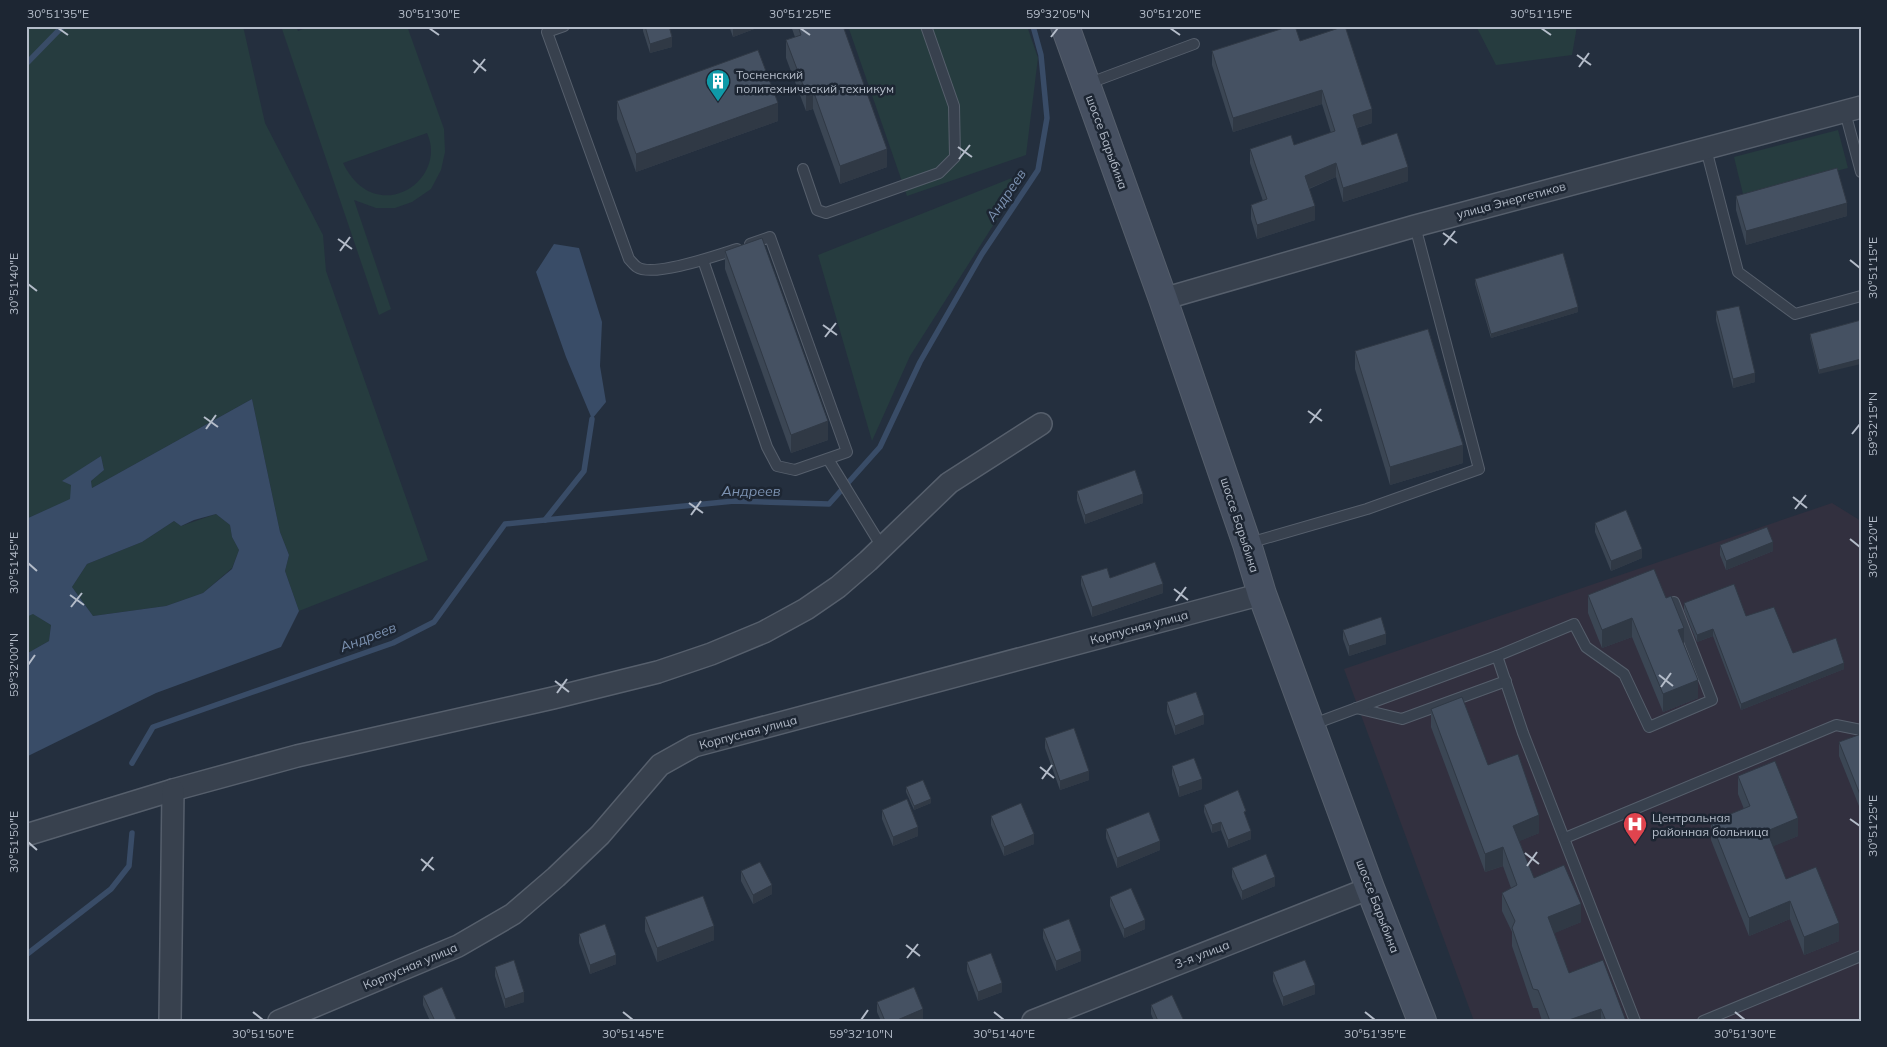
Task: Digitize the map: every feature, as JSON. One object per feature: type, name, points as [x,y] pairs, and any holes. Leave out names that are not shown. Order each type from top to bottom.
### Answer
[{"type":"main road","name":"шоссе Барыбина","points":[[1065,26],[1163,300],[1247,544],[1262,594],[1370,888],[1422,1021]]},
{"type":"street","name":"улица Энергетиков","points":[[1163,300],[1415,226],[1853,110]]},
{"type":"street","points":[[26,835],[173,790],[297,756],[658,672],[711,654],[764,632],[806,609],[838,587],[949,483],[1041,424]]},
{"type":"street","name":"Корпусная улица","points":[[279,1021],[458,946],[513,914],[556,877],[600,835],[660,765],[694,746],[1262,594]]},
{"type":"street","points":[[170,1021],[173,790]]},
{"type":"street","name":"3-я улица","points":[[1033,1021],[1370,888]]},
{"type":"lane","points":[[564,26],[547,32],[629,258],[638,268],[654,271],[703,260],[770,237],[847,452],[795,470],[777,466],[767,447],[703,260]]},
{"type":"lane","points":[[802,169],[817,210],[826,213],[940,173],[955,158],[954,106],[926,26]]},
{"type":"lane","points":[[1085,84],[1194,44]]},
{"type":"lane","points":[[1853,110],[1861,172]]},
{"type":"lane","points":[[1706,149],[1738,272],[1795,314],[1861,296]]},
{"type":"lane","points":[[1247,544],[1367,508],[1479,469],[1415,226]]},
{"type":"lane","points":[[828,459],[882,546]]},
{"type":"lane","points":[[1310,725],[1497,656],[1574,624],[1586,647],[1624,674],[1649,727],[1712,700],[1674,602]]},
{"type":"lane","points":[[1497,656],[1523,733],[1635,1021]]},
{"type":"lane","points":[[1355,708],[1402,719],[1506,681]]},
{"type":"lane","points":[[1565,838],[1836,725],[1861,730]]},
{"type":"lane","points":[[1703,1021],[1861,956]]},
{"type":"shaded area","name":"Центральная районная больница","points":[[1832,503],[1861,521],[1861,1021],[1474,1021],[1344,669]]},
{"type":"green space","points":[[26,26],[243,26],[265,123],[323,235],[326,271],[428,560],[299,611],[285,571],[289,555],[280,532],[252,399],[92,488],[91,481],[104,470],[101,456],[63,481],[71,485],[71,499],[26,519]]},
{"type":"green space","points":[[281,26],[296,26],[298,31],[311,26],[407,26],[444,129],[445,152],[441,170],[431,189],[412,202],[395,208],[376,208],[354,200],[391,309],[379,315]],"holes":[[[427,133],[431,151],[428,167],[419,181],[405,191],[389,195],[373,193],[357,183],[343,163]]]},
{"type":"green space","points":[[848,26],[1027,26],[1038,58],[1026,155],[907,196]]},
{"type":"green space","points":[[1476,26],[1577,26],[1572,55],[1496,65]]},
{"type":"green space","points":[[1838,130],[1848,168],[1743,194],[1734,157]]},
{"type":"green space","points":[[1027,172],[910,356],[872,441],[818,255]]},
{"type":"green space","points":[[216,514],[230,525],[232,537],[239,550],[232,568],[203,593],[166,606],[93,616],[72,587],[87,564],[142,542],[174,521],[181,526]]},
{"type":"green space","points":[[32,613],[51,625],[49,641],[26,654],[26,617]]},
{"type":"water","points":[[554,244],[579,248],[602,322],[600,366],[606,402],[592,419],[566,357],[536,272]]},
{"type":"water","points":[[252,399],[280,532],[289,555],[285,571],[299,611],[281,647],[156,693],[26,757],[26,654],[49,641],[51,625],[33,614],[26,617],[26,519],[70,499],[71,485],[62,481],[101,456],[104,470],[91,481],[92,488]],"holes":[[[216,514],[230,525],[232,537],[239,550],[232,569],[203,593],[166,606],[93,616],[72,587],[87,564],[142,542],[174,521],[181,526]]]},
{"type":"building","points":[[645,26],[669,26],[672,37],[650,44]]},
{"type":"building","points":[[798,26],[820,26],[820,28],[825,26],[843,26],[887,149],[840,166],[813,90],[806,93],[786,40],[801,35]]},
{"type":"building","points":[[1295,26],[1300,41],[1345,26],[1372,109],[1353,115],[1362,145],[1397,133],[1408,167],[1343,188],[1336,163],[1305,176],[1315,206],[1257,225],[1251,205],[1267,199],[1250,149],[1291,135],[1294,145],[1335,131],[1322,90],[1233,118],[1212,51]]},
{"type":"building","points":[[758,50],[778,103],[636,154],[617,101]]},
{"type":"building","points":[[1837,168],[1847,203],[1746,231],[1736,196]]},
{"type":"building","points":[[762,238],[828,421],[791,435],[725,251]]},
{"type":"building","points":[[1563,253],[1578,307],[1491,334],[1475,279]]},
{"type":"building","points":[[1739,306],[1755,373],[1733,379],[1716,311]]},
{"type":"building","points":[[1861,320],[1861,359],[1819,370],[1810,334]]},
{"type":"building","points":[[1428,329],[1463,445],[1390,467],[1355,351]]},
{"type":"building","points":[[1135,470],[1143,494],[1085,515],[1077,491]]},
{"type":"building","points":[[1626,510],[1642,549],[1611,561],[1595,523]]},
{"type":"building","points":[[1767,527],[1773,542],[1726,561],[1720,545]]},
{"type":"building","points":[[1155,562],[1163,584],[1092,607],[1081,576],[1107,568],[1110,578]]},
{"type":"building","points":[[1654,569],[1666,598],[1671,596],[1684,628],[1678,630],[1698,680],[1663,694],[1632,618],[1602,630],[1588,595]]},
{"type":"building","points":[[1734,584],[1746,616],[1774,607],[1793,653],[1836,638],[1844,663],[1741,704],[1713,629],[1697,635],[1684,603]]},
{"type":"building","points":[[1381,617],[1386,634],[1349,646],[1343,630]]},
{"type":"building","points":[[1196,692],[1204,715],[1175,726],[1167,702]]},
{"type":"building","points":[[1462,697],[1488,765],[1518,754],[1539,815],[1513,826],[1534,878],[1564,865],[1581,904],[1548,917],[1569,973],[1603,960],[1626,1021],[1606,1021],[1601,1009],[1566,1021],[1550,1021],[1538,990],[1533,989],[1512,928],[1515,921],[1502,893],[1517,885],[1503,847],[1485,854],[1431,709]]},
{"type":"building","points":[[1074,728],[1089,771],[1060,781],[1045,738]]},
{"type":"building","points":[[1861,734],[1861,797],[1839,742]]},
{"type":"building","points":[[1194,758],[1202,779],[1179,787],[1172,766]]},
{"type":"building","points":[[1775,761],[1798,818],[1767,831],[1786,879],[1816,867],[1839,923],[1804,937],[1790,901],[1749,918],[1711,822],[1750,806],[1738,776]]},
{"type":"building","points":[[923,780],[931,799],[914,806],[906,787]]},
{"type":"building","points":[[1238,790],[1251,831],[1228,840],[1221,822],[1212,825],[1204,805]]},
{"type":"building","points":[[907,799],[918,827],[893,837],[882,810]]},
{"type":"building","points":[[1021,803],[1034,834],[1004,847],[991,816]]},
{"type":"building","points":[[1149,812],[1160,841],[1117,858],[1106,829]]},
{"type":"building","points":[[1266,854],[1275,877],[1242,891],[1232,868]]},
{"type":"building","points":[[760,862],[772,885],[753,895],[741,871]]},
{"type":"building","points":[[1131,888],[1145,920],[1124,929],[1110,897]]},
{"type":"building","points":[[703,896],[714,926],[657,948],[645,917]]},
{"type":"building","points":[[1069,919],[1081,951],[1056,961],[1043,929]]},
{"type":"building","points":[[605,924],[616,955],[590,965],[579,934]]},
{"type":"building","points":[[991,953],[1002,983],[978,992],[967,962]]},
{"type":"building","points":[[514,960],[524,992],[505,999],[495,967]]},
{"type":"building","points":[[1305,960],[1315,985],[1283,997],[1273,972]]},
{"type":"building","points":[[442,987],[457,1021],[435,1021],[423,996]]},
{"type":"building","points":[[914,987],[923,1009],[895,1021],[885,1021],[877,1002]]},
{"type":"building","points":[[1172,995],[1184,1021],[1158,1021],[1151,1005]]},
{"type":"waterway","points":[[26,64],[63,26]]},
{"type":"waterway","name":"Андреев","points":[[132,763],[153,727],[393,643],[434,622],[505,524],[734,501],[829,504],[880,447],[920,362],[982,254],[1038,170],[1047,118],[1041,55],[1033,26]]},
{"type":"waterway","points":[[545,520],[584,471],[592,419]]},
{"type":"waterway","name":"Андреев","points":[[26,955],[111,889],[129,866],[132,833]]},
{"type":"place","name":"Тосненский политехнический техникум","points":[[718,102]]},
{"type":"place","name":"Центральная районная больница","points":[[1635,845]]}]
